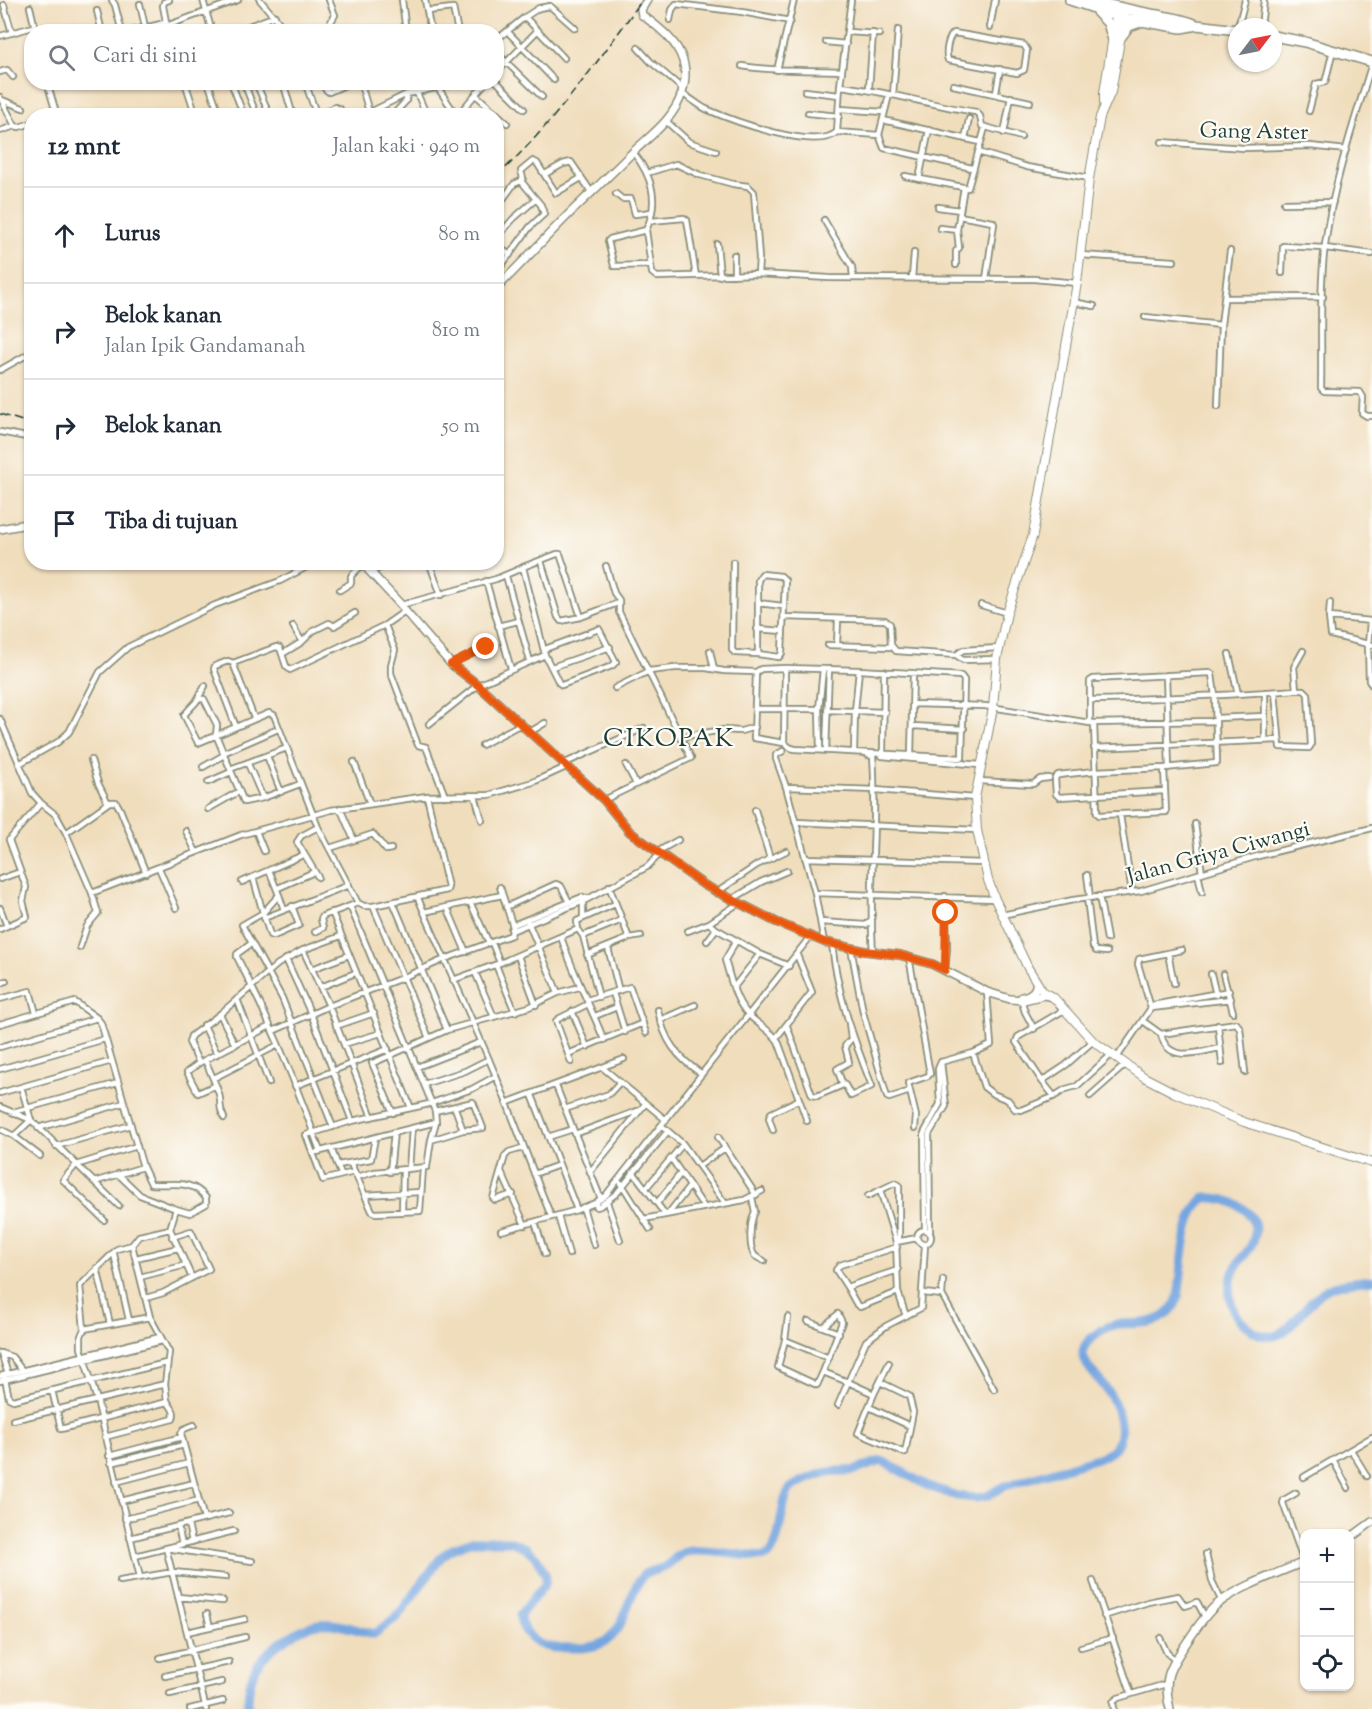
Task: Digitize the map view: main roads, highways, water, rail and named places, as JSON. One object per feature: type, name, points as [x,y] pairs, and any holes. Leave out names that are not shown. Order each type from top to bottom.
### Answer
[{"type":"highway","points":[[1065,0],[1123,7],[1149,18]]},
{"type":"highway","points":[[1101,4],[1117,39],[1131,24],[1149,18],[1184,19],[1197,25],[1228,27]]},
{"type":"highway","points":[[1282,38],[1372,62]]},
{"type":"main road","points":[[1123,7],[1104,93],[1089,178],[1077,283],[1033,535],[1007,613],[997,659],[993,708],[975,798],[977,830],[995,899],[1028,968],[1043,992],[1054,998],[1093,1041],[1125,1065],[1175,1093],[1282,1135],[1372,1162]]},
{"type":"waterway","points":[[248,1709],[250,1685],[257,1666],[279,1644],[303,1629],[319,1624],[340,1625],[374,1634],[397,1617],[442,1556],[472,1541],[510,1541],[526,1548],[537,1558],[546,1576],[545,1584],[520,1615],[526,1632],[533,1639],[552,1648],[591,1647],[604,1642],[613,1635],[643,1575],[664,1567],[683,1553],[705,1551],[767,1556],[776,1542],[787,1494],[794,1486],[815,1476],[832,1471],[856,1470],[882,1461],[928,1486],[957,1496],[976,1498],[987,1496],[1002,1487],[1108,1454],[1118,1443],[1119,1417],[1113,1400],[1085,1361],[1084,1347],[1091,1338],[1107,1327],[1154,1321],[1172,1309],[1178,1297],[1190,1221],[1199,1203],[1205,1198],[1224,1200],[1242,1207],[1253,1221],[1255,1230],[1253,1241],[1233,1273],[1230,1296],[1237,1317],[1256,1333],[1268,1336],[1279,1334],[1327,1289],[1372,1280]]},
{"type":"railway","points":[[504,169],[537,136],[591,70],[642,0]]},
{"type":"railway","points":[[0,414],[24,422]]},
{"type":"district","name":"CIKOPAK","points":[[669,737]]}]
